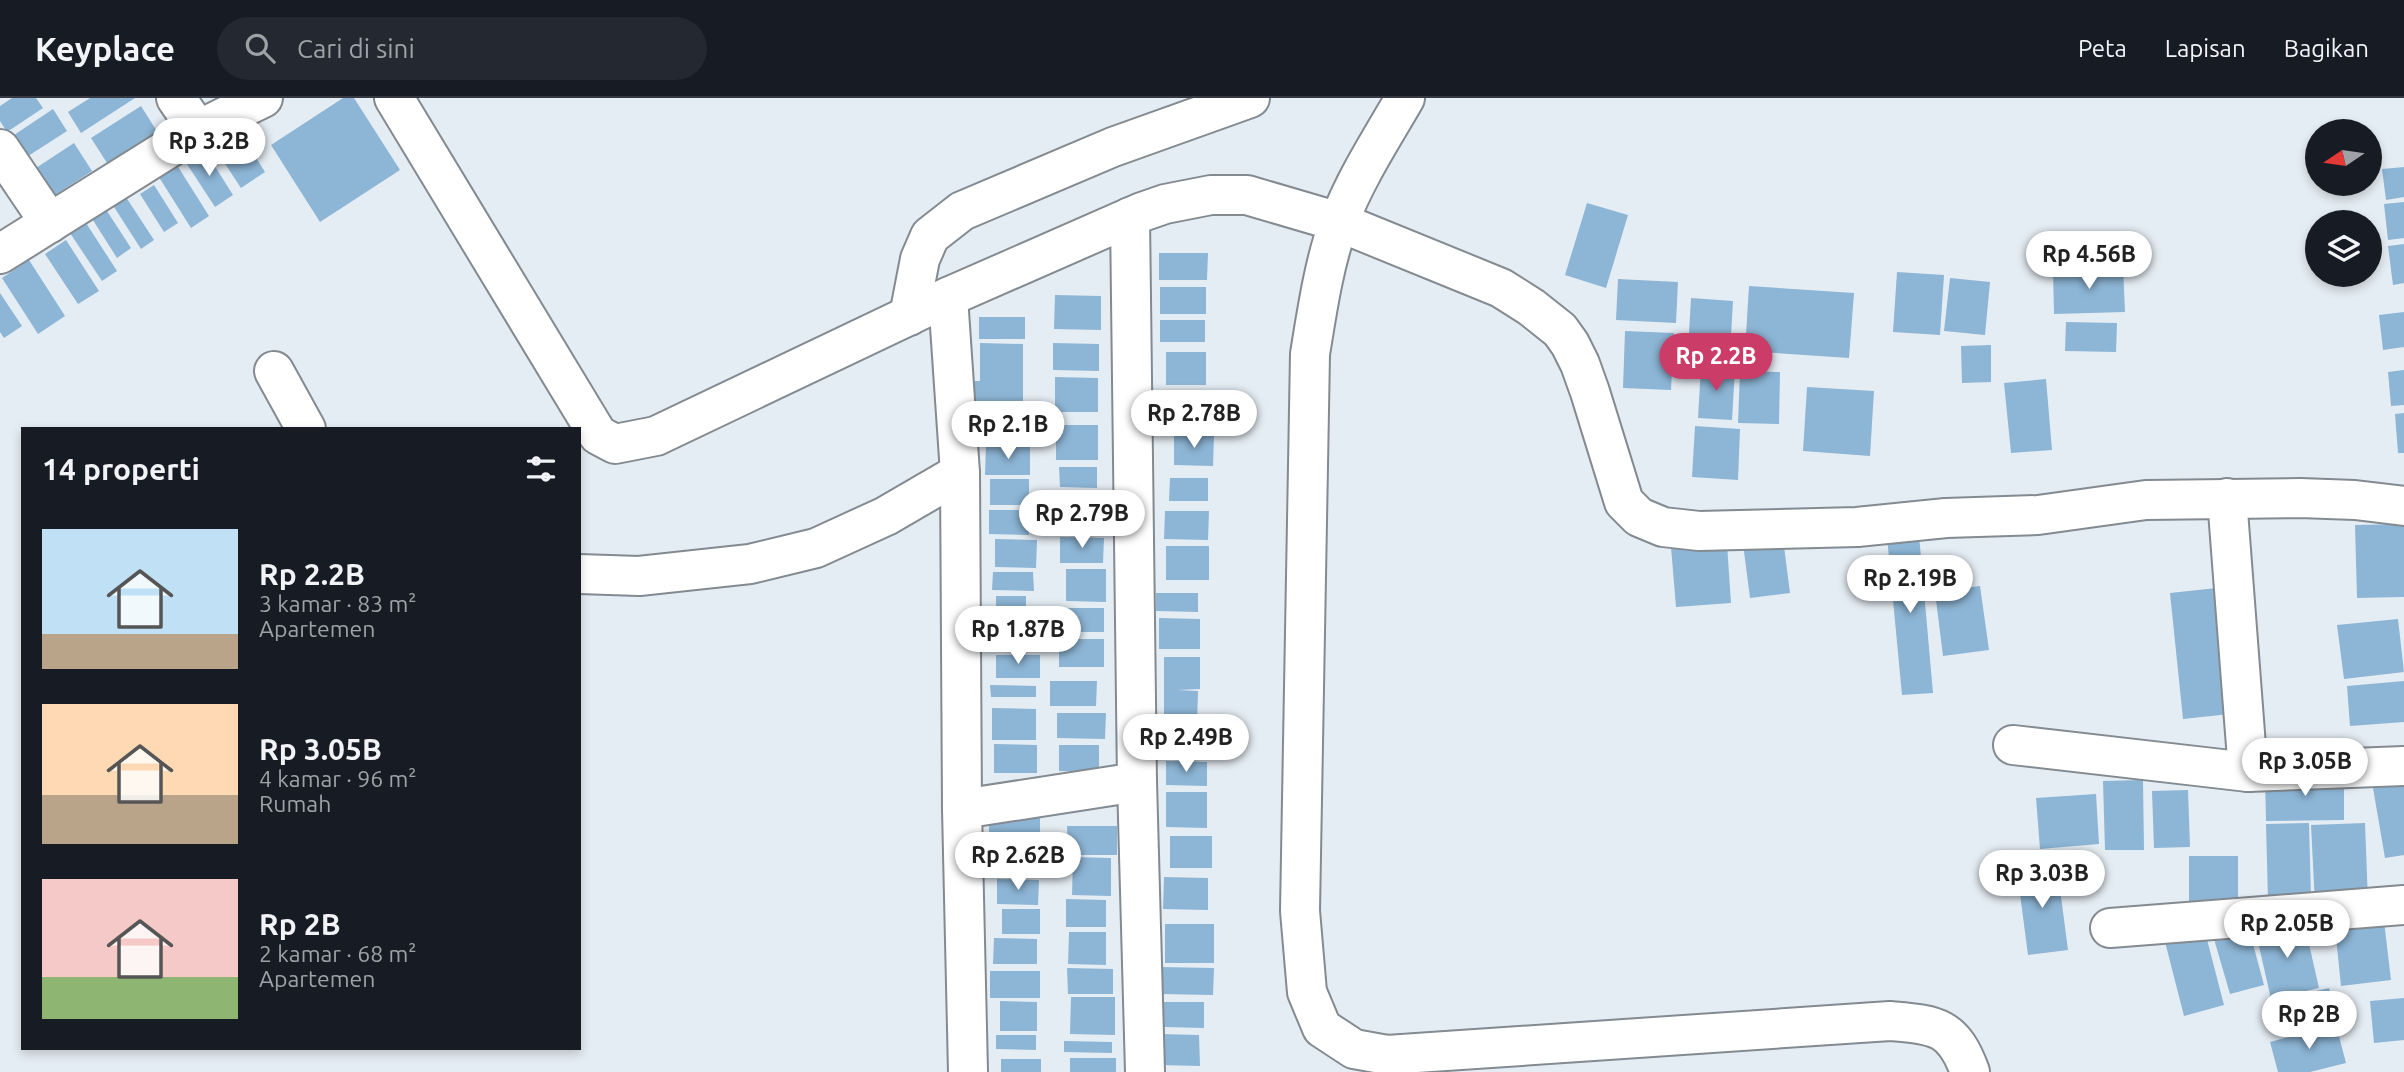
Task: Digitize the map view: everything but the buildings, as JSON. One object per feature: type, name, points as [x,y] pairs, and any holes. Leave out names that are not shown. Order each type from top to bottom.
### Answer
[{"type":"street","points":[[176,98],[198,130]]},
{"type":"street","points":[[0,254],[198,130],[263,98]]},
{"type":"street","points":[[394,98],[589,438],[615,444],[656,436],[948,297],[1130,217],[1165,204],[1211,195],[1247,195],[1339,222],[1501,288],[1560,330],[1580,364],[1624,502],[1639,517],[1663,527],[1699,531],[1857,527],[1946,518],[2038,515],[2146,500],[2355,500],[2404,506]]},
{"type":"street","points":[[909,316],[920,259],[930,236],[962,211],[1113,147],[1250,98]]},
{"type":"street","points":[[1405,98],[1368,162],[1339,222],[1319,301],[1310,368],[1300,911],[1307,992],[1322,1028],[1354,1049],[1387,1055],[1890,1020],[1928,1024],[1943,1032],[1961,1048],[1970,1072]]},
{"type":"street","points":[[0,149],[50,223]]},
{"type":"street","points":[[1130,217],[1137,782],[1146,1072]]},
{"type":"street","points":[[948,297],[960,473],[962,808],[968,1072]]},
{"type":"street","points":[[274,371],[305,427]]},
{"type":"street","points":[[581,574],[639,576],[750,565],[816,548],[886,516],[960,473]]},
{"type":"street","points":[[2227,498],[2248,772]]},
{"type":"street","points":[[2013,746],[2248,772],[2404,766]]},
{"type":"street","points":[[962,808],[1137,782]]},
{"type":"street","points":[[2110,928],[2404,905]]}]
